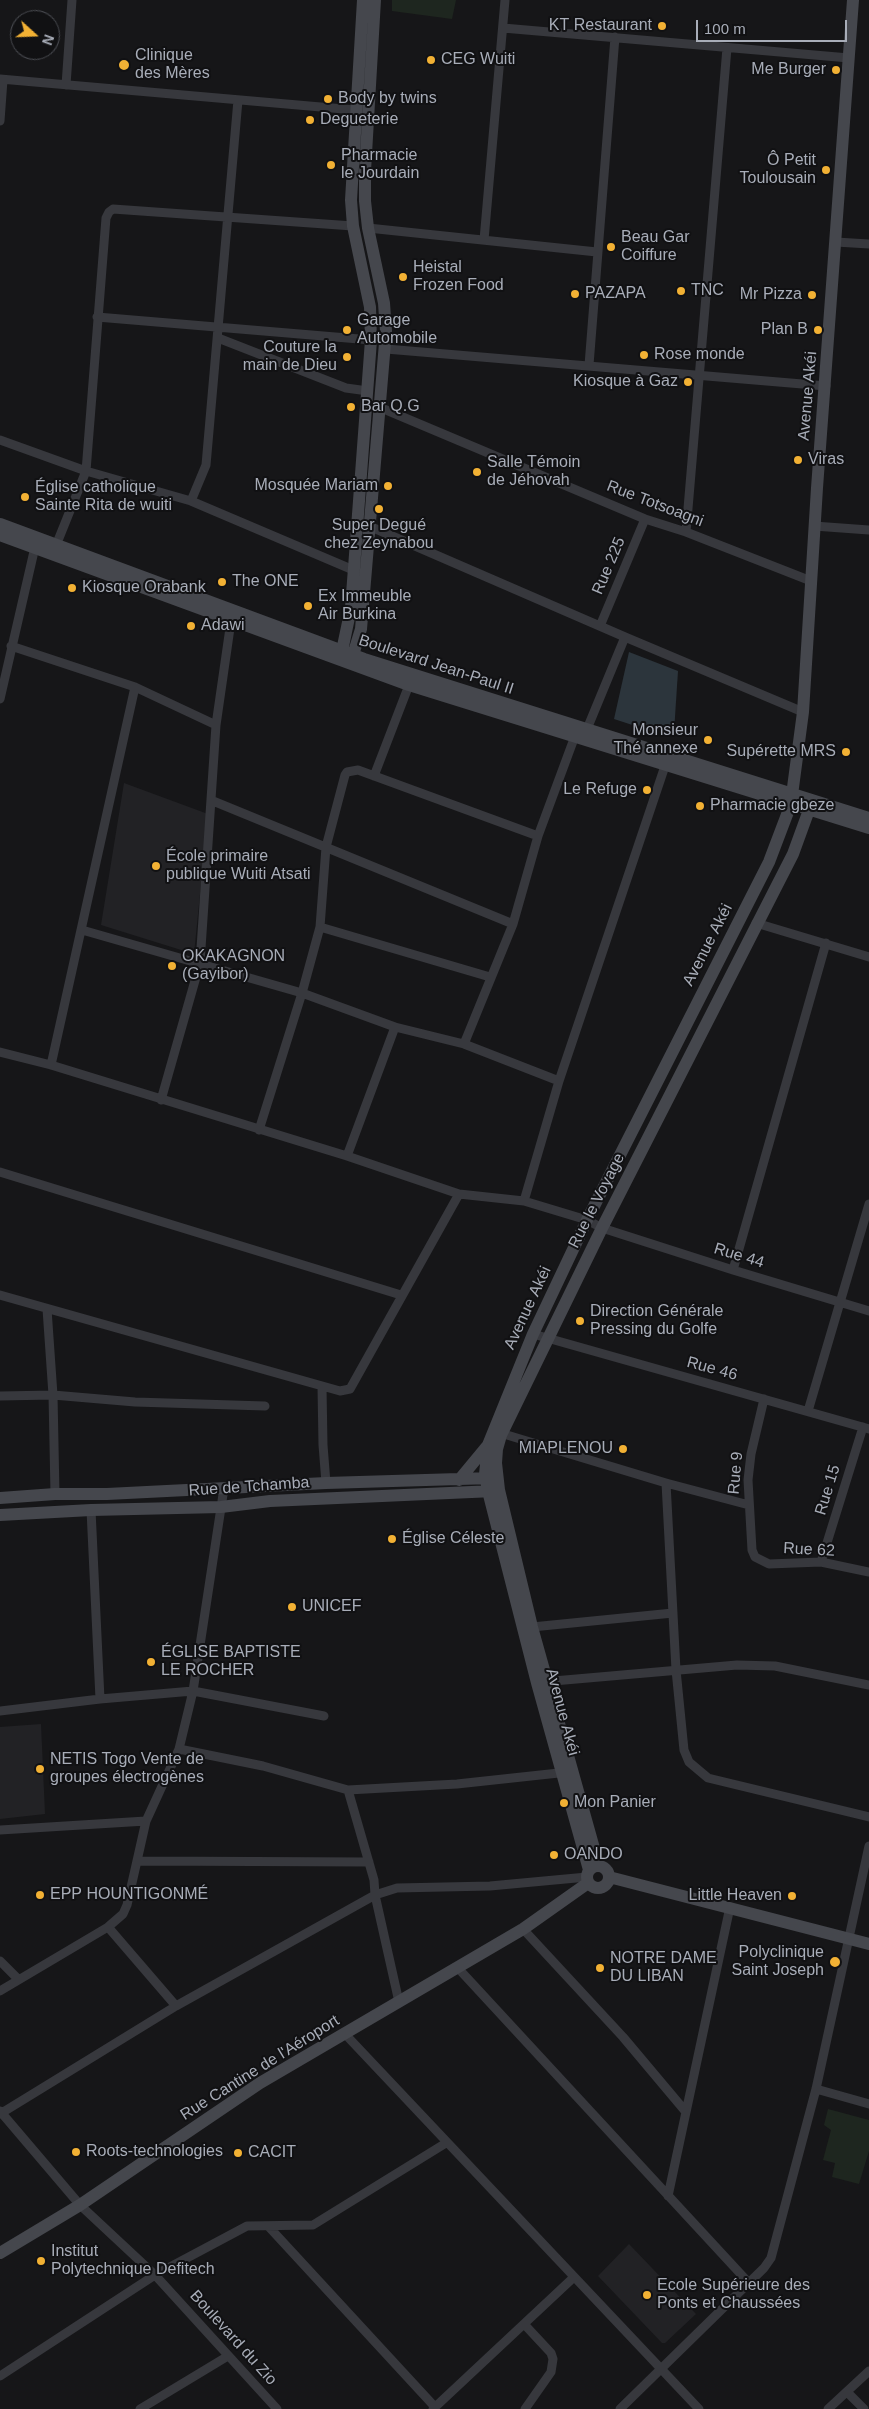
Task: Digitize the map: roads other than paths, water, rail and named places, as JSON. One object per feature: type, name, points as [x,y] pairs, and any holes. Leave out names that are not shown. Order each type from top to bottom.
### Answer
[{"type":"main road","points":[[352,659],[361,629],[359,572],[371,340],[368,290],[353,226],[351,200],[363,0]]},
{"type":"main road","points":[[352,659],[349,623],[369,526],[386,349],[384,303],[368,228],[365,171],[375,0]]},
{"type":"main road","name":"Avenue Akéi","points":[[541,1682],[493,1485],[488,1445],[497,1432],[532,1334],[587,1220],[769,862],[797,800],[814,526],[826,386],[853,0]]},
{"type":"main road","name":"Boulevard Jean-Paul II","points":[[0,524],[58,543],[330,646],[352,659],[409,685],[666,763],[869,818]]},
{"type":"main road","name":"Boulevard Jean-Paul II","points":[[0,535],[231,621],[587,729],[797,800],[869,828]]},
{"type":"main road","points":[[330,646],[349,623]]},
{"type":"main road","name":"Rue le Voyage","points":[[591,1874],[567,1772],[541,1682],[532,1627],[493,1485],[497,1432],[547,1339],[792,854],[797,800]]},
{"type":"main road","points":[[459,1480],[488,1445]]},
{"type":"main road","name":"Rue de Tchamba","points":[[0,1498],[326,1483],[459,1480],[493,1485]]},
{"type":"main road","name":"Rue de Tchamba","points":[[0,1515],[91,1510],[221,1508],[270,1501],[493,1485]]},
{"type":"main road","points":[[606,1870],[609,1877],[606,1884],[600,1888],[592,1887],[591,1874],[606,1870]]},
{"type":"main road","name":"Rue Cantine de l'Aéroport","points":[[0,2253],[80,2205],[260,2083],[523,1929],[591,1874]]},
{"type":"main road","points":[[609,1877],[869,1944]]},
{"type":"street","points":[[66,85],[72,0]]},
{"type":"street","points":[[484,240],[505,0]]},
{"type":"street","points":[[503,28],[849,58]]},
{"type":"street","points":[[589,365],[615,37]]},
{"type":"street","points":[[686,532],[727,48]]},
{"type":"street","points":[[0,122],[1,80],[355,110]]},
{"type":"street","points":[[191,501],[206,465],[238,100]]},
{"type":"street","points":[[58,543],[86,471],[97,317],[106,218],[109,212],[113,209],[353,226]]},
{"type":"street","points":[[368,228],[597,252]]},
{"type":"street","points":[[836,242],[869,244]]},
{"type":"street","points":[[97,317],[371,340]]},
{"type":"street","points":[[218,338],[346,388],[368,391]]},
{"type":"street","points":[[386,349],[826,386]]},
{"type":"street","name":"Rue Totsoagni","points":[[379,407],[645,519],[686,532],[811,581]]},
{"type":"street","points":[[0,440],[86,471],[191,501],[359,572]]},
{"type":"street","name":"Rue 225","points":[[600,626],[645,519]]},
{"type":"street","points":[[369,526],[803,712]]},
{"type":"street","points":[[814,526],[869,530]]},
{"type":"street","points":[[0,699],[3,671],[35,547]]},
{"type":"street","points":[[161,1100],[200,962],[216,725],[231,621]]},
{"type":"street","points":[[587,729],[625,637]]},
{"type":"street","points":[[11,646],[135,687],[216,725]]},
{"type":"street","points":[[374,776],[409,685]]},
{"type":"street","points":[[51,1065],[135,687]]},
{"type":"street","points":[[464,1044],[513,924],[538,836],[574,736]]},
{"type":"street","points":[[524,1201],[559,1081],[666,763]]},
{"type":"street","points":[[259,1130],[302,993],[320,928],[326,847],[345,775],[354,770],[374,776],[538,836]]},
{"type":"street","points":[[212,801],[513,924]]},
{"type":"street","points":[[756,923],[869,956]]},
{"type":"street","points":[[320,928],[490,977]]},
{"type":"street","points":[[82,930],[200,962],[302,993],[395,1027],[464,1044],[559,1081]]},
{"type":"street","points":[[733,1270],[826,943]]},
{"type":"street","points":[[347,1156],[395,1027]]},
{"type":"street","name":"Rue 44","points":[[0,1052],[51,1065],[347,1156],[459,1194],[524,1201],[587,1220],[602,1228],[733,1270],[869,1310]]},
{"type":"street","points":[[0,1172],[401,1295]]},
{"type":"street","points":[[0,1295],[322,1387],[340,1391],[350,1389],[459,1194]]},
{"type":"street","points":[[808,1411],[842,1302],[869,1204]]},
{"type":"street","points":[[47,1309],[53,1395],[55,1494]]},
{"type":"street","name":"Rue 46","points":[[532,1334],[866,1428]]},
{"type":"street","points":[[322,1387],[326,1483]]},
{"type":"street","points":[[0,1396],[53,1395],[135,1402],[265,1406]]},
{"type":"street","name":"Rue 9","points":[[752,1550],[748,1505],[751,1454],[764,1399]]},
{"type":"street","name":"Rue 15","points":[[821,1562],[866,1428]]},
{"type":"street","points":[[497,1432],[666,1483],[748,1505]]},
{"type":"street","points":[[666,1483],[676,1670],[684,1750],[689,1762],[698,1772],[708,1778],[869,1817]]},
{"type":"street","points":[[0,1991],[108,1927],[123,1914],[138,1861],[146,1821],[179,1749],[193,1691],[224,1488]]},
{"type":"street","points":[[91,1510],[100,1698]]},
{"type":"street","name":"Rue 62","points":[[752,1550],[755,1557],[769,1564],[821,1562],[869,1572]]},
{"type":"street","points":[[532,1627],[673,1614]]},
{"type":"street","points":[[541,1682],[737,1665],[775,1666],[869,1684]]},
{"type":"street","points":[[0,1711],[100,1698],[193,1691],[324,1716]]},
{"type":"street","points":[[179,1749],[263,1766],[348,1790],[457,1784],[567,1772]]},
{"type":"street","points":[[348,1790],[370,1862],[375,1895],[399,2002]]},
{"type":"street","points":[[1,1828],[146,1821]]},
{"type":"street","points":[[620,2409],[764,2268],[777,2243],[816,2089],[847,1938],[869,1846]]},
{"type":"street","points":[[138,1861],[370,1862]]},
{"type":"street","points":[[1,2113],[176,2006],[375,1895],[397,1888],[490,1886],[591,1874]]},
{"type":"street","points":[[668,2196],[730,1907]]},
{"type":"street","points":[[108,1927],[176,2006]]},
{"type":"street","points":[[523,1929],[623,2037],[686,2112]]},
{"type":"street","points":[[0,1961],[18,1980]]},
{"type":"street","points":[[458,1967],[749,2282]]},
{"type":"street","points":[[345,2034],[573,2278],[699,2409]]},
{"type":"street","points":[[816,2089],[869,2104]]},
{"type":"street","name":"Boulevard du Zio","points":[[1,2113],[80,2205],[155,2275],[277,2409]]},
{"type":"street","points":[[0,2376],[155,2275],[247,2226],[313,2225],[446,2143]]},
{"type":"street","points":[[269,2227],[434,2408],[573,2278]]},
{"type":"street","points":[[524,2324],[551,2353],[553,2359],[551,2372],[525,2409]]},
{"type":"street","points":[[140,2409],[228,2356]]},
{"type":"street","points":[[828,2409],[869,2371]]},
{"type":"street","points":[[847,2392],[864,2409]]},
{"type":"place","name":"KT Restaurant","points":[[662,26]]},
{"type":"place","name":"CEG Wuiti","points":[[431,60]]},
{"type":"place","name":"Clinique des Mères","points":[[124,65]]},
{"type":"place","name":"Me Burger","points":[[836,70]]},
{"type":"place","name":"Body by twins","points":[[328,99]]},
{"type":"place","name":"Degueterie","points":[[310,120]]},
{"type":"place","name":"Pharmacie le Jourdain","points":[[331,165]]},
{"type":"place","name":"Ô Petit Toulousain","points":[[826,170]]},
{"type":"place","name":"Beau Gar Coiffure","points":[[611,247]]},
{"type":"place","name":"Heistal Frozen Food","points":[[403,277]]},
{"type":"place","name":"TNC","points":[[681,291]]},
{"type":"place","name":"PAZAPA","points":[[575,294]]},
{"type":"place","name":"Mr Pizza","points":[[812,295]]},
{"type":"place","name":"Garage Automobile","points":[[347,330]]},
{"type":"place","name":"Plan B","points":[[818,330]]},
{"type":"place","name":"Rose monde","points":[[644,355]]},
{"type":"place","name":"Couture la main de Dieu","points":[[347,357]]},
{"type":"place","name":"Kiosque à Gaz","points":[[688,382]]},
{"type":"place","name":"Bar Q.G","points":[[351,407]]},
{"type":"place","name":"Viras","points":[[798,460]]},
{"type":"place","name":"Salle Témoin de Jéhovah","points":[[477,472]]},
{"type":"place","name":"Mosquée Mariam","points":[[388,486]]},
{"type":"place","name":"Église catholique Sainte Rita de wuiti","points":[[25,497]]},
{"type":"place","name":"Super Degué chez Zeynabou","points":[[379,509]]},
{"type":"place","name":"The ONE","points":[[222,582]]},
{"type":"place","name":"Kiosque Orabank","points":[[72,588]]},
{"type":"place","name":"Ex Immeuble Air Burkina","points":[[308,606]]},
{"type":"place","name":"Adawi","points":[[191,626]]},
{"type":"place","name":"Monsieur Thé annexe","points":[[708,740]]},
{"type":"place","name":"Supérette MRS","points":[[846,752]]},
{"type":"place","name":"Le Refuge","points":[[647,790]]},
{"type":"place","name":"Pharmacie gbeze","points":[[700,806]]},
{"type":"place","name":"École primaire publique Wuiti Atsati","points":[[156,866]]},
{"type":"place","name":"OKAKAGNON (Gayibor)","points":[[172,966]]},
{"type":"place","name":"Direction Générale Pressing du Golfe","points":[[580,1321]]},
{"type":"place","name":"MIAPLENOU","points":[[623,1449]]},
{"type":"place","name":"Église Céleste","points":[[392,1539]]},
{"type":"place","name":"UNICEF","points":[[292,1607]]},
{"type":"place","name":"ÉGLISE BAPTISTE LE ROCHER","points":[[151,1662]]},
{"type":"place","name":"NETIS Togo Vente de groupes électrogènes","points":[[40,1769]]},
{"type":"place","name":"Mon Panier","points":[[564,1803]]},
{"type":"place","name":"OANDO","points":[[554,1855]]},
{"type":"place","name":"EPP HOUNTIGONMÉ","points":[[40,1895]]},
{"type":"place","name":"Little Heaven","points":[[792,1896]]},
{"type":"place","name":"Polyclinique Saint Joseph","points":[[835,1962]]},
{"type":"place","name":"NOTRE DAME DU LIBAN","points":[[600,1968]]},
{"type":"place","name":"Roots-technologies","points":[[76,2152]]},
{"type":"place","name":"CACIT","points":[[238,2153]]},
{"type":"place","name":"Institut Polytechnique Defitech","points":[[41,2261]]},
{"type":"place","name":"Ecole Supérieure des Ponts et Chaussées","points":[[647,2295]]}]
